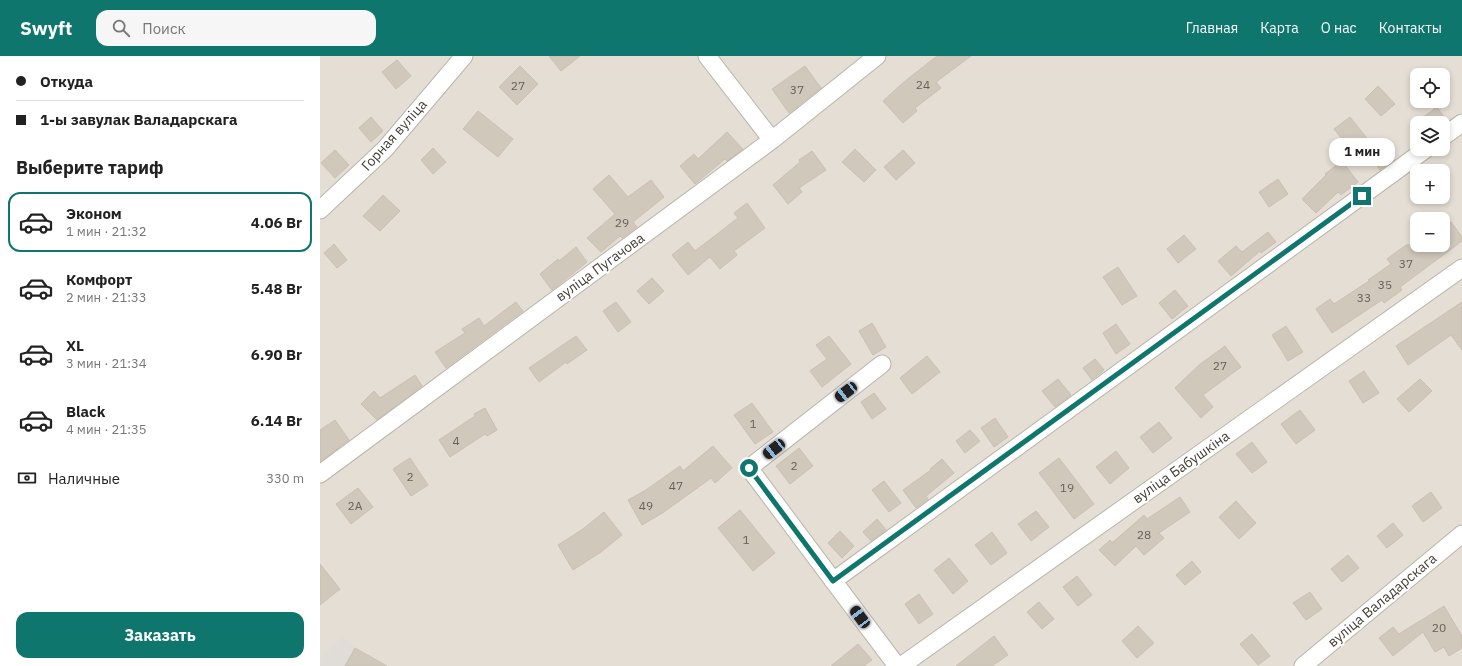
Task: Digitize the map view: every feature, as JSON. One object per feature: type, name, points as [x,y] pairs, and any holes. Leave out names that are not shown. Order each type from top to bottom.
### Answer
[{"type":"street","name":"Горная вуліца","points":[[320,210],[385,149],[464,56]]},
{"type":"street","points":[[707,56],[772,140]]},
{"type":"street","name":"вуліца Пугачова","points":[[320,474],[772,140],[877,56]]},
{"type":"street","points":[[1450,132],[1462,123]]},
{"type":"street","points":[[833,581],[1416,156]]},
{"type":"street","name":"вуліца Бабушкіна","points":[[901,666],[1462,268]]},
{"type":"street","points":[[882,364],[749,468],[897,666]]},
{"type":"street","name":"вуліца Валадарскага","points":[[1303,666],[1462,534]]},
{"type":"shaded area","points":[[320,56],[1462,56],[1462,666],[320,666]]},
{"type":"shaded area","points":[[343,636],[355,648],[383,664],[382,666],[320,666],[320,659]]},
{"type":"building","points":[[549,56],[580,56],[561,71]]},
{"type":"building","points":[[937,56],[971,56],[936,82],[941,88],[915,108],[917,111],[903,123],[883,101]]},
{"type":"building","points":[[397,60],[411,76],[396,89],[382,72]]},
{"type":"building","points":[[520,66],[538,84],[517,105],[499,87]]},
{"type":"building","points":[[805,66],[821,88],[789,113],[772,89]]},
{"type":"building","points":[[1378,86],[1395,104],[1381,116],[1365,99]]},
{"type":"building","points":[[1438,108],[1443,116],[1425,116]]},
{"type":"building","points":[[478,111],[513,139],[498,157],[463,129]]},
{"type":"building","points":[[371,117],[383,131],[371,142],[359,128]]},
{"type":"building","points":[[1350,117],[1370,142],[1354,154],[1334,129]]},
{"type":"building","points":[[727,132],[743,149],[727,161],[725,159],[695,184],[680,166],[694,154],[698,159]]},
{"type":"building","points":[[433,148],[446,162],[433,174],[421,160]]},
{"type":"building","points":[[855,149],[876,170],[864,182],[842,162]]},
{"type":"building","points":[[335,150],[349,165],[335,178],[321,163]]},
{"type":"building","points":[[903,150],[915,163],[896,180],[884,167]]},
{"type":"building","points":[[1387,150],[1394,160],[1380,170],[1373,160]]},
{"type":"building","points":[[812,151],[826,170],[799,188],[802,192],[788,204],[773,185],[800,162],[799,160]]},
{"type":"building","points":[[1342,161],[1358,182],[1341,195],[1338,192],[1316,213],[1302,199],[1326,175],[1325,174]]},
{"type":"building","points":[[609,175],[628,197],[651,180],[664,197],[633,222],[637,227],[622,238],[620,236],[601,252],[587,238],[615,214],[593,189]]},
{"type":"building","points":[[1278,179],[1288,194],[1269,207],[1259,192]]},
{"type":"building","points":[[383,195],[400,211],[380,231],[363,216]]},
{"type":"building","points":[[747,203],[765,228],[734,251],[737,255],[720,269],[710,257],[688,275],[672,255],[688,242],[695,251],[738,218],[734,213]]},
{"type":"building","points":[[1451,222],[1462,237],[1462,241],[1450,250]]},
{"type":"building","points":[[1268,232],[1276,242],[1261,253],[1260,251],[1231,276],[1218,261],[1236,246],[1242,252]]},
{"type":"building","points":[[1184,235],[1196,249],[1178,263],[1167,249]]},
{"type":"building","points":[[334,244],[347,260],[337,268],[324,253]]},
{"type":"building","points":[[1406,245],[1410,245],[1410,252],[1447,252],[1400,287],[1402,290],[1384,303],[1382,300],[1332,333],[1316,309],[1330,299],[1334,304],[1369,281],[1368,280],[1391,264],[1387,259]]},
{"type":"building","points":[[576,247],[587,262],[552,290],[540,274],[558,259],[559,261]]},
{"type":"building","points":[[1118,267],[1137,296],[1122,305],[1103,277]]},
{"type":"building","points":[[652,278],[664,291],[649,304],[637,291]]},
{"type":"building","points":[[1175,290],[1188,306],[1172,319],[1159,303]]},
{"type":"building","points":[[516,302],[523,311],[446,368],[435,352],[465,333],[462,329],[479,318],[484,326]]},
{"type":"building","points":[[616,302],[631,322],[618,332],[603,311]]},
{"type":"building","points":[[1462,302],[1462,350],[1451,335],[1408,365],[1396,346]]},
{"type":"building","points":[[872,323],[886,347],[873,355],[859,331]]},
{"type":"building","points":[[1116,324],[1130,344],[1116,354],[1103,333]]},
{"type":"building","points":[[1286,326],[1303,352],[1288,361],[1272,335]]},
{"type":"building","points":[[576,336],[587,350],[567,364],[566,362],[539,382],[529,368]]},
{"type":"building","points":[[829,336],[851,364],[822,387],[810,371],[827,359],[816,345]]},
{"type":"building","points":[[1225,346],[1241,367],[1203,395],[1213,407],[1201,418],[1175,388],[1199,365]]},
{"type":"building","points":[[927,356],[940,372],[912,394],[900,378]]},
{"type":"building","points":[[1095,359],[1104,370],[1092,380],[1083,368]]},
{"type":"building","points":[[1364,371],[1379,393],[1363,403],[1349,381]]},
{"type":"building","points":[[415,375],[422,386],[377,420],[361,404],[374,391],[380,398]]},
{"type":"building","points":[[1058,379],[1071,395],[1055,407],[1042,391]]},
{"type":"building","points":[[1420,379],[1432,391],[1409,412],[1397,399]]},
{"type":"building","points":[[874,393],[886,409],[872,419],[861,402]]},
{"type":"building","points":[[752,403],[773,432],[755,444],[734,415]]},
{"type":"building","points":[[485,408],[497,430],[487,436],[485,434],[450,457],[439,440],[475,416],[474,414]]},
{"type":"building","points":[[1300,410],[1315,430],[1296,444],[1281,424]]},
{"type":"building","points":[[995,418],[1008,437],[994,447],[981,428]]},
{"type":"building","points":[[335,420],[349,440],[320,462],[320,430]]},
{"type":"building","points":[[1159,422],[1172,438],[1153,453],[1140,437]]},
{"type":"building","points":[[970,430],[980,441],[965,453],[956,441]]},
{"type":"building","points":[[1252,442],[1267,462],[1252,473],[1236,454]]},
{"type":"building","points":[[713,446],[732,468],[715,483],[711,478],[664,512],[642,525],[628,500],[646,490],[680,466],[683,471]]},
{"type":"building","points":[[799,448],[813,466],[790,484],[776,466]]},
{"type":"building","points":[[1116,451],[1129,468],[1110,484],[1096,467]]},
{"type":"building","points":[[410,458],[428,485],[411,496],[393,469]]},
{"type":"building","points":[[1059,458],[1094,504],[1074,519],[1039,473]]},
{"type":"building","points":[[942,459],[954,473],[926,496],[928,499],[916,508],[903,490],[931,470],[930,469]]},
{"type":"building","points":[[884,481],[901,503],[889,512],[872,490]]},
{"type":"building","points":[[358,488],[373,507],[351,524],[336,504]]},
{"type":"building","points":[[1431,492],[1442,508],[1423,522],[1412,506]]},
{"type":"building","points":[[1180,497],[1190,512],[1159,533],[1164,538],[1144,555],[1136,546],[1115,566],[1099,550],[1110,540],[1112,543],[1144,515],[1147,519]]},
{"type":"building","points":[[1236,501],[1256,523],[1239,539],[1219,517]]},
{"type":"building","points":[[740,510],[775,553],[753,571],[718,528]]},
{"type":"building","points":[[1036,511],[1049,527],[1031,541],[1018,524]]},
{"type":"building","points":[[604,512],[622,535],[601,552],[573,570],[558,545],[583,529]]},
{"type":"building","points":[[877,519],[886,530],[871,541],[863,532]]},
{"type":"building","points":[[1393,523],[1403,535],[1387,548],[1377,536]]},
{"type":"building","points":[[840,531],[854,546],[842,558],[828,543]]},
{"type":"building","points":[[992,532],[1007,553],[991,565],[975,545]]},
{"type":"building","points":[[1348,555],[1359,568],[1342,582],[1331,569]]},
{"type":"building","points":[[949,558],[968,581],[953,594],[934,570]]},
{"type":"building","points":[[1192,561],[1201,572],[1185,585],[1176,575]]},
{"type":"building","points":[[320,564],[340,589],[320,605]]},
{"type":"building","points":[[1077,576],[1092,595],[1078,606],[1063,587]]},
{"type":"building","points":[[1310,592],[1322,609],[1306,620],[1293,603]]},
{"type":"building","points":[[919,594],[933,614],[919,624],[905,604]]},
{"type":"building","points":[[1039,602],[1054,619],[1042,629],[1027,612]]},
{"type":"building","points":[[1444,606],[1462,636],[1462,648],[1449,656],[1444,647],[1435,652],[1423,632],[1393,656],[1379,638],[1393,627],[1399,634]]},
{"type":"building","points":[[1138,626],[1154,643],[1137,658],[1122,641]]},
{"type":"building","points":[[1252,634],[1270,656],[1258,665],[1240,644]]},
{"type":"building","points":[[994,636],[1008,655],[992,666],[956,666]]},
{"type":"building","points":[[858,644],[872,660],[864,666],[831,666]]},
{"type":"building","points":[[355,648],[387,666],[345,666]]},
{"type":"route","points":[[749,468],[833,581],[1362,196]]}]
